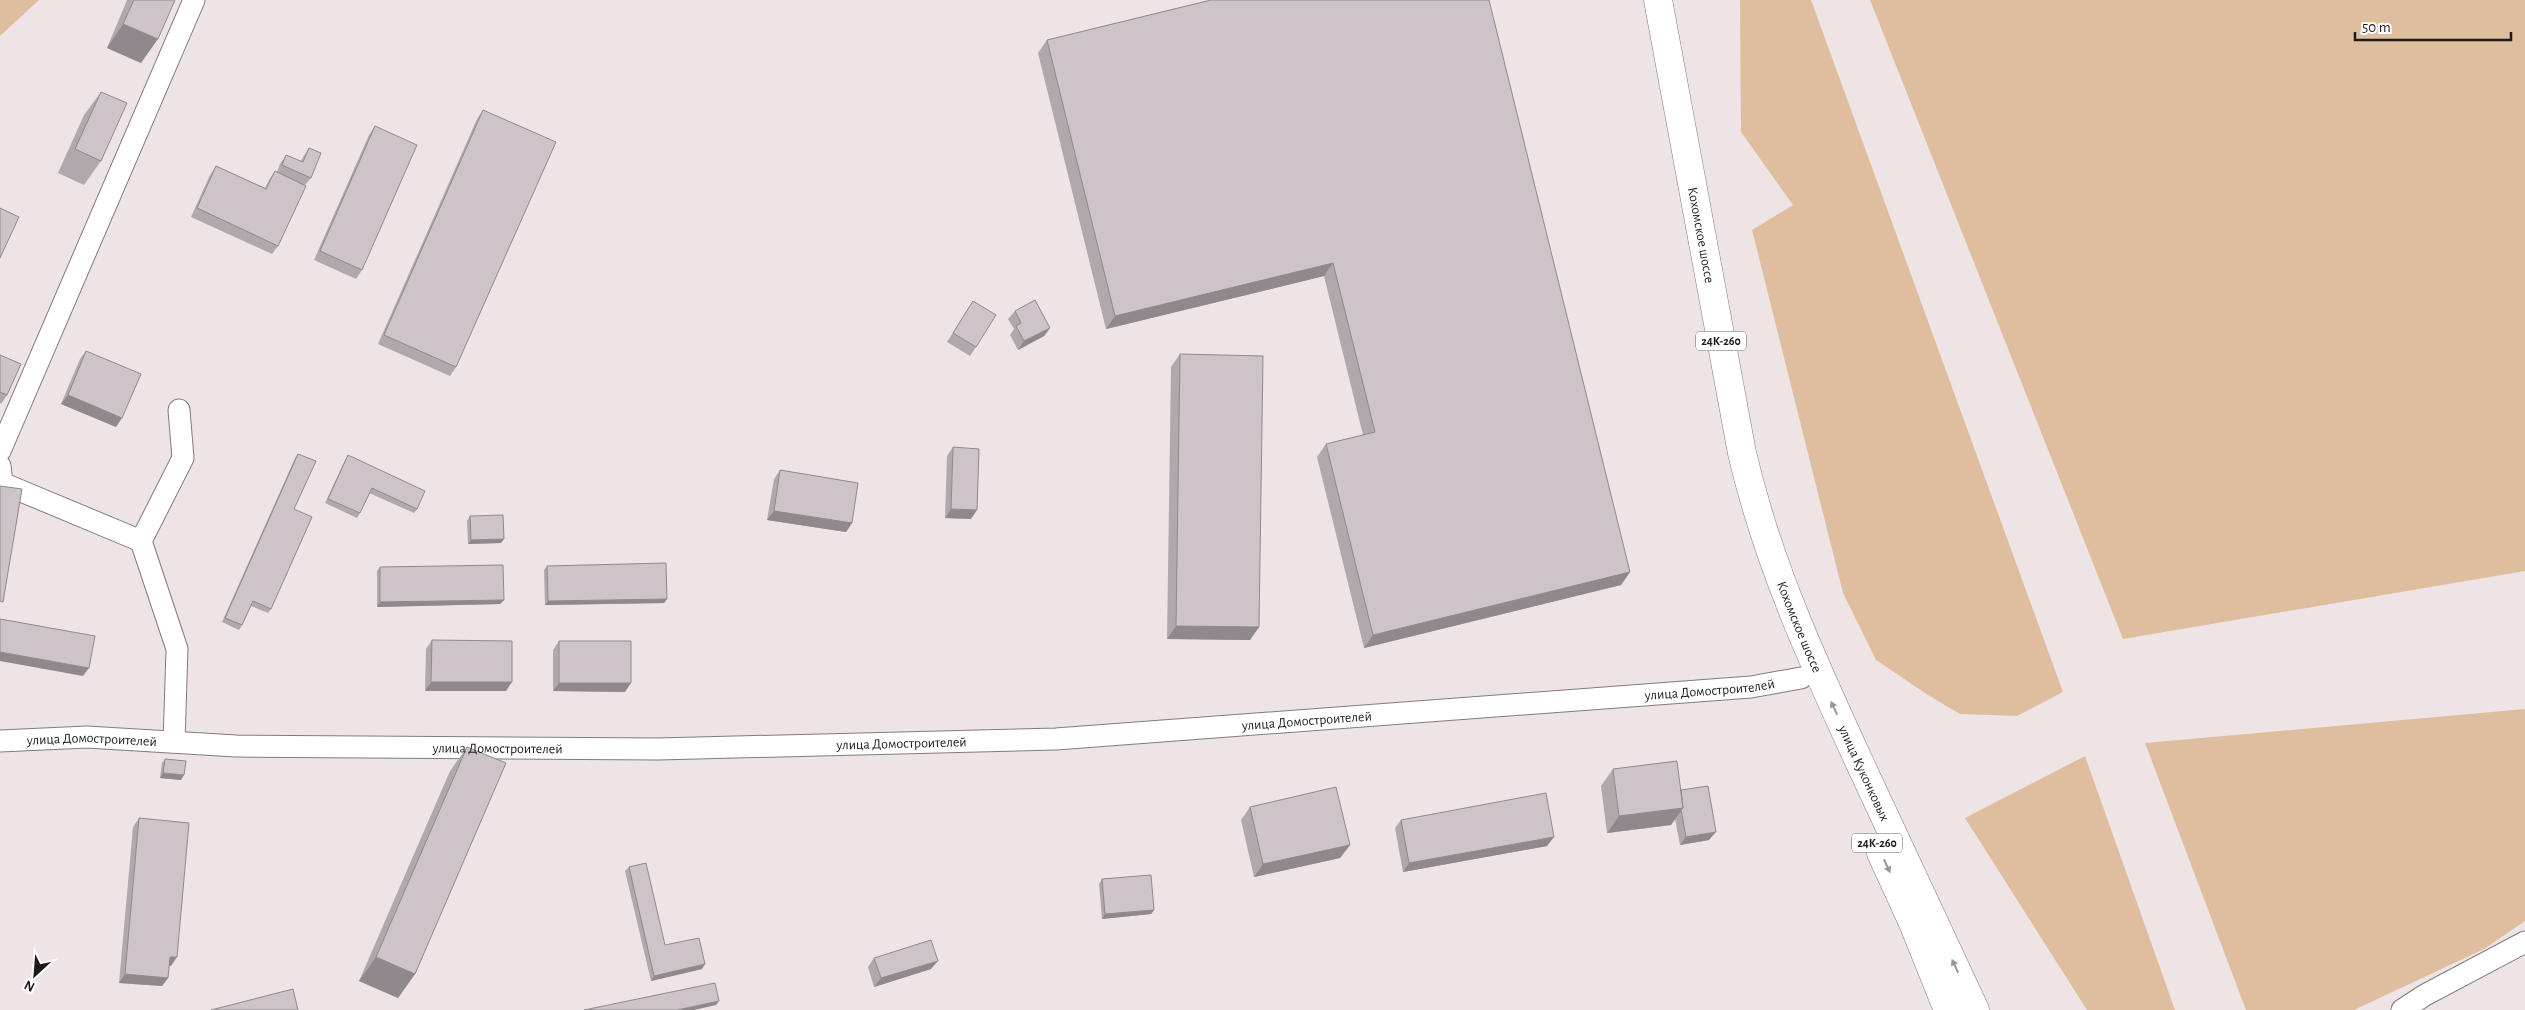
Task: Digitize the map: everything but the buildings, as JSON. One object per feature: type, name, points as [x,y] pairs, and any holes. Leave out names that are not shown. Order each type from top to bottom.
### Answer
[{"type":"main road","name":"Кохомское шоссе","points":[[1646,0],[1730,458],[1744,515],[1763,577],[1809,675]]},
{"type":"main road","name":"Кохомское шоссе","points":[[1658,0],[1752,500],[1777,571],[1809,675]]},
{"type":"main road","name":"улица Куконковых","points":[[1809,675],[1948,1010]]},
{"type":"main road","name":"улица Куконковых","points":[[1809,675],[1975,1010]]},
{"type":"street","points":[[0,451],[194,0]]},
{"type":"street","points":[[174,742],[177,649],[141,541],[183,458],[179,410]]},
{"type":"street","points":[[0,466],[2,483],[141,541]]},
{"type":"street","name":"улица Домостроителей","points":[[0,741],[87,737],[236,746],[658,749],[1056,739],[1742,687],[1809,675]]},
{"type":"street","points":[[2402,1010],[2424,995],[2525,942]]},
{"type":"shaded area","points":[[0,0],[39,0],[0,36]]},
{"type":"shaded area","points":[[1740,0],[1811,0],[2063,692],[2017,716],[1960,714],[1876,660],[1843,593],[1752,230],[1793,205],[1741,132]]},
{"type":"shaded area","points":[[1870,0],[2525,0],[2525,571],[2123,639]]},
{"type":"shaded area","points":[[2525,709],[2525,921],[2484,949],[2354,1010],[2246,1010],[2145,743]]},
{"type":"shaded area","points":[[2085,756],[2175,1010],[2087,1010],[1965,818]]}]
